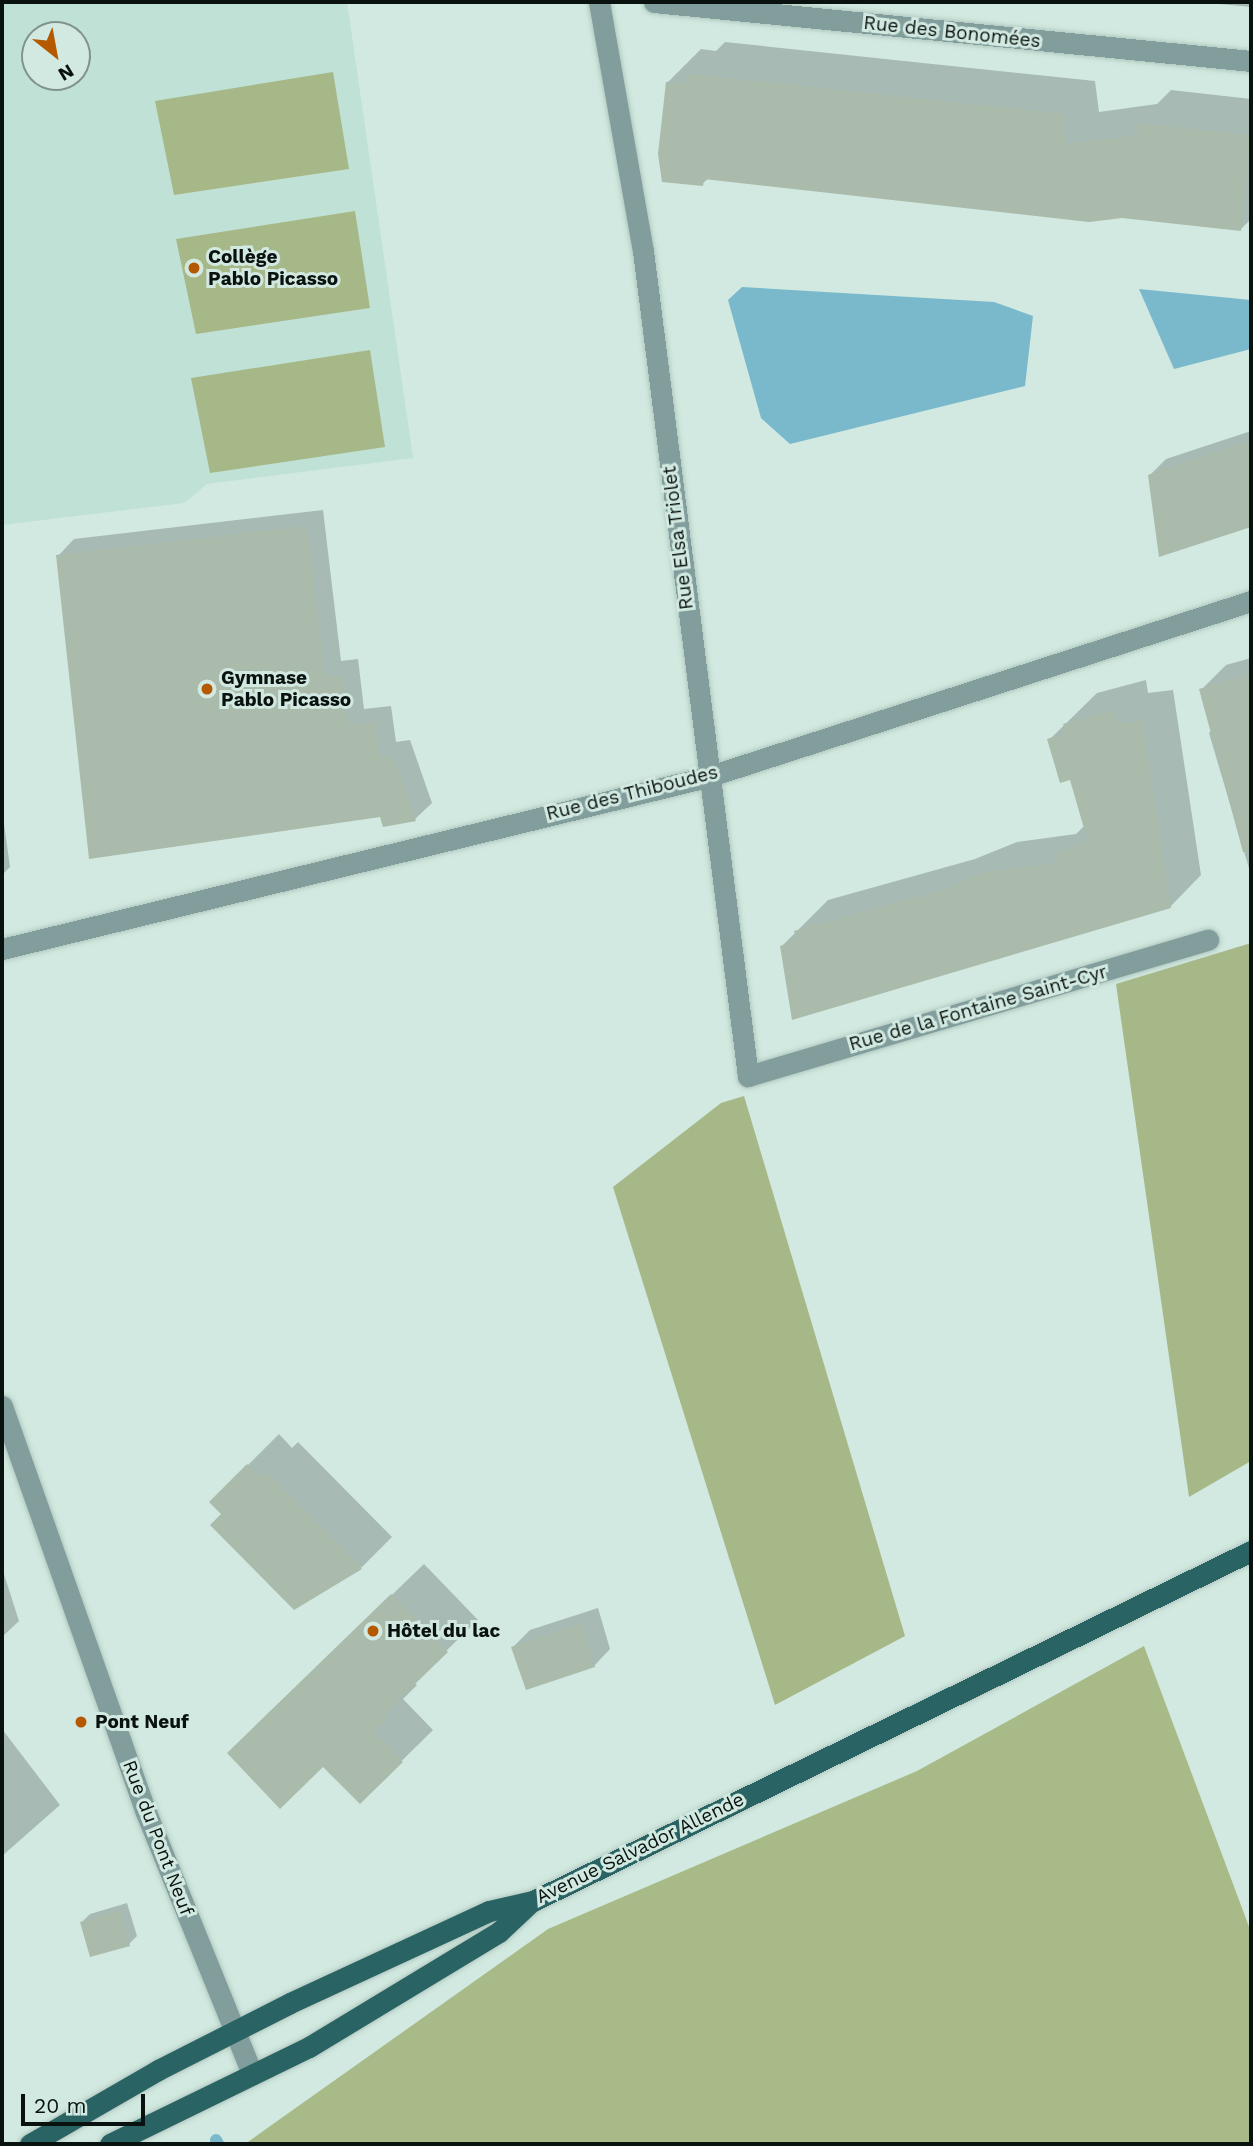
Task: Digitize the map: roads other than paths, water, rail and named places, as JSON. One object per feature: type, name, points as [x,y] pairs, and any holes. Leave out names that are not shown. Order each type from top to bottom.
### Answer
[{"type":"main road","name":"Avenue Salvador Allende","points":[[30,2144],[234,2031],[489,1911],[533,1901],[1251,1551]]},
{"type":"main road","points":[[110,2144],[309,2047],[499,1932],[533,1901]]},
{"type":"street","name":"Rue Elsa Triolet","points":[[599,2],[643,251],[748,1076]]},
{"type":"street","name":"Rue des Bonomées","points":[[654,2],[1251,61]]},
{"type":"street","name":"Rue des Thiboudes","points":[[2,949],[708,777],[1251,601]]},
{"type":"street","name":"Rue de la Fontaine Saint-Cyr","points":[[748,1076],[1208,940]]},
{"type":"street","name":"Rue du Pont Neuf","points":[[2,1406],[154,1834],[252,2074]]},
{"type":"water","points":[[742,287],[994,302],[1033,316],[1025,386],[790,444],[761,418],[728,300]]},
{"type":"water","points":[[1139,289],[1251,300],[1251,349],[1174,369]]},
{"type":"waterway","points":[[216,2140],[218,2144]]},
{"type":"place","name":"Collège Pablo Picasso","points":[[194,268]]},
{"type":"place","name":"Gymnase Pablo Picasso","points":[[207,689]]},
{"type":"place","name":"Hôtel du lac","points":[[373,1631]]},
{"type":"place","name":"Pont Neuf","points":[[81,1722]]}]
